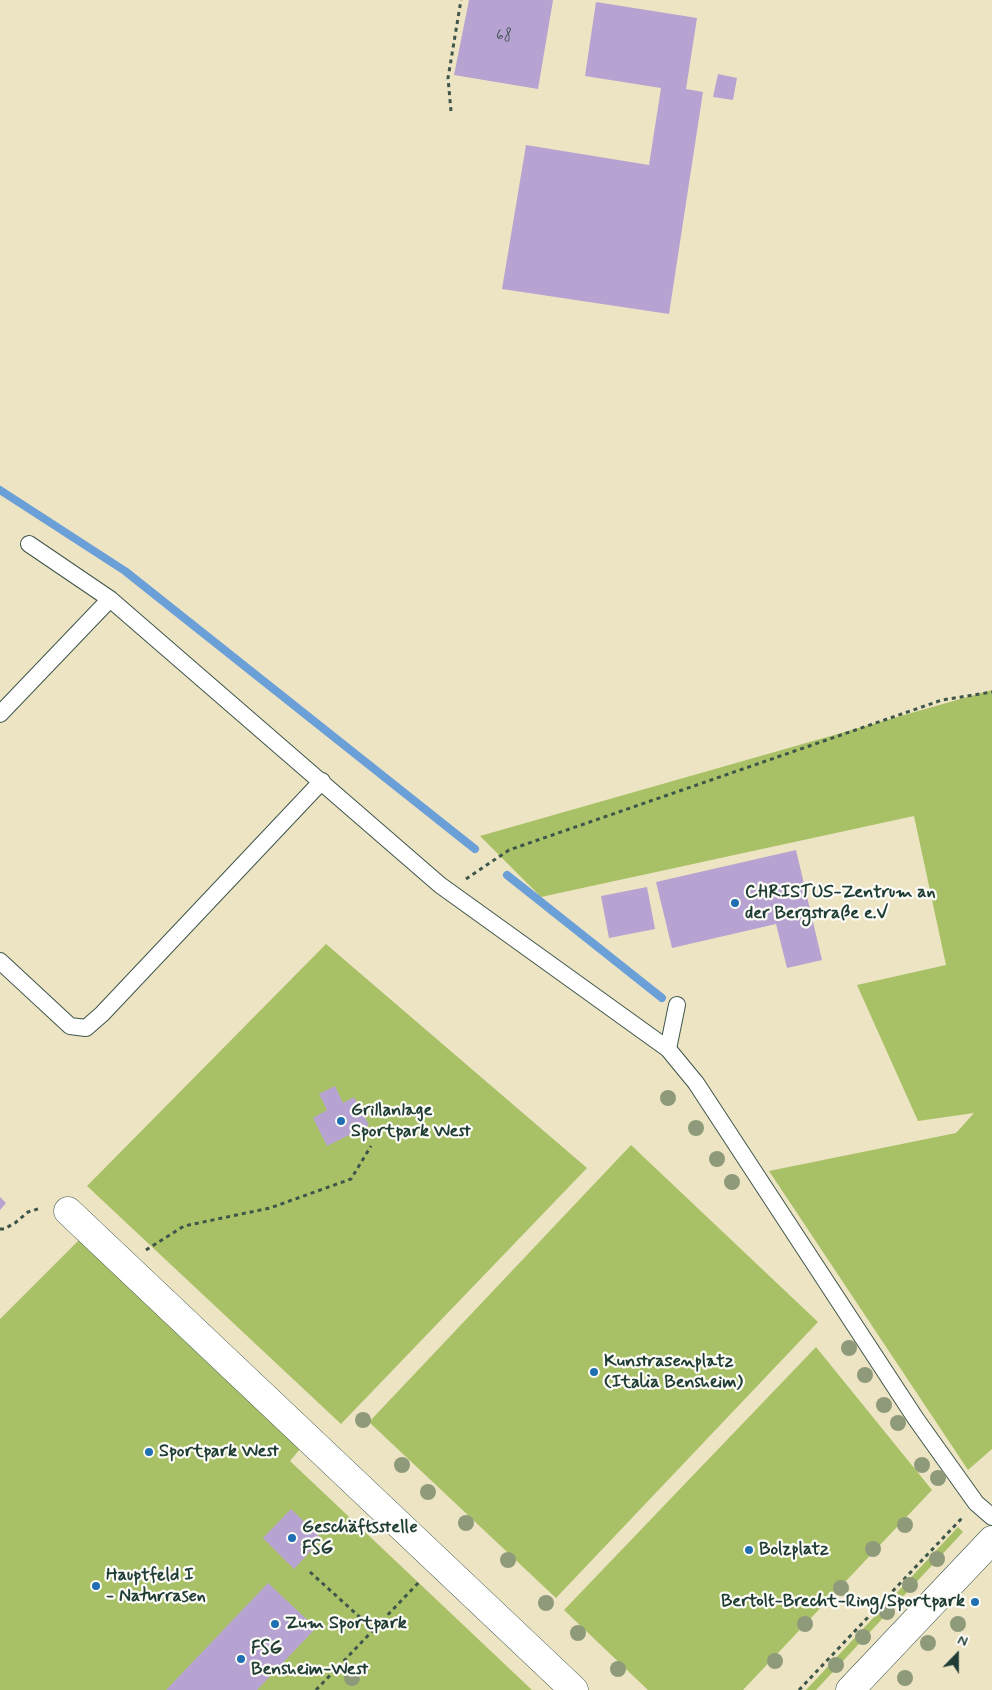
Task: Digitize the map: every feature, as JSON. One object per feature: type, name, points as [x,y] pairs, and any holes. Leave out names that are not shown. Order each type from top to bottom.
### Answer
[{"type":"street","points":[[58,1208],[129,1269],[574,1690]]},
{"type":"street","points":[[850,1690],[992,1540]]},
{"type":"lane","points":[[29,544],[110,599],[440,885],[668,1049],[696,1083],[910,1410],[976,1503],[992,1517]]},
{"type":"lane","points":[[0,714],[110,599]]},
{"type":"lane","points":[[0,961],[70,1026],[86,1028],[102,1014],[322,781]]},
{"type":"lane","points":[[668,1049],[677,1005]]},
{"type":"path","points":[[451,111],[448,78],[461,0]]},
{"type":"path","points":[[449,890],[508,850],[942,700],[992,692]]},
{"type":"path","points":[[129,1269],[148,1247],[184,1226],[270,1208],[351,1179],[371,1146]]},
{"type":"path","points":[[0,1229],[15,1223],[28,1212],[58,1208]]},
{"type":"path","points":[[799,1690],[976,1503]]},
{"type":"path","points":[[316,1690],[439,1562]]},
{"type":"path","points":[[310,1572],[374,1630]]},
{"type":"green space","points":[[992,690],[992,1449],[968,1470],[769,1171],[956,1133],[974,1113],[918,1121],[857,985],[946,965],[914,816],[541,897],[480,836]]},
{"type":"green space","points":[[326,944],[587,1168],[341,1424],[87,1186]]},
{"type":"green space","name":"Kunstrasenplatz (Italia Bensheim)","points":[[631,1145],[818,1322],[556,1598],[369,1422]]},
{"type":"green space","name":"Sportpark West","points":[[89,1230],[305,1443],[290,1461],[532,1690],[0,1690],[0,1319]]},
{"type":"green space","name":"Bolzplatz","points":[[816,1347],[932,1490],[743,1690],[648,1690],[564,1610]]},
{"type":"green space","points":[[958,1527],[963,1532],[816,1690],[806,1690]]},
{"type":"building","points":[[469,0],[553,0],[538,89],[454,75]]},
{"type":"building","points":[[596,2],[697,18],[686,89],[703,92],[669,314],[502,289],[526,145],[649,165],[661,88],[585,76]]},
{"type":"building","points":[[718,74],[737,78],[733,100],[713,97]]},
{"type":"building","name":"CHRISTUS-Zentrum an der Bergstraße e.V","points":[[796,850],[822,960],[787,968],[776,924],[672,948],[656,882]]},
{"type":"building","points":[[647,887],[655,929],[609,938],[601,896]]},
{"type":"building","name":"Grillanlage Sportpark West","points":[[335,1086],[343,1103],[354,1097],[369,1125],[327,1146],[313,1118],[327,1110],[319,1094]]},
{"type":"building","points":[[0,1197],[6,1203],[0,1210]]},
{"type":"building","name":"Geschäftsstelle FSG","points":[[291,1509],[322,1539],[294,1569],[263,1538]]},
{"type":"building","name":"FSG Bensheim-West","points":[[268,1583],[316,1628],[257,1690],[166,1690]]},
{"type":"waterway","points":[[0,490],[125,571],[475,849]]},
{"type":"waterway","points":[[507,875],[662,998]]},
{"type":"place","name":"CHRISTUS-Zentrum an der Bergstraße e.V","points":[[735,903]]},
{"type":"place","name":"Grillanlage Sportpark West","points":[[341,1121]]},
{"type":"place","name":"Kunstrasenplatz (Italia Bensheim)","points":[[594,1372]]},
{"type":"place","name":"Sportpark West","points":[[149,1452]]},
{"type":"place","name":"Geschäftsstelle FSG","points":[[292,1538]]},
{"type":"place","name":"Bolzplatz","points":[[749,1550]]},
{"type":"place","name":"Hauptfeld I - Naturrasen","points":[[96,1586]]},
{"type":"place","name":"Bertolt-Brecht-Ring/Sportpark","points":[[975,1602]]},
{"type":"place","name":"Zum Sportpark","points":[[275,1624]]},
{"type":"place","name":"FSG Bensheim-West","points":[[241,1659]]}]
